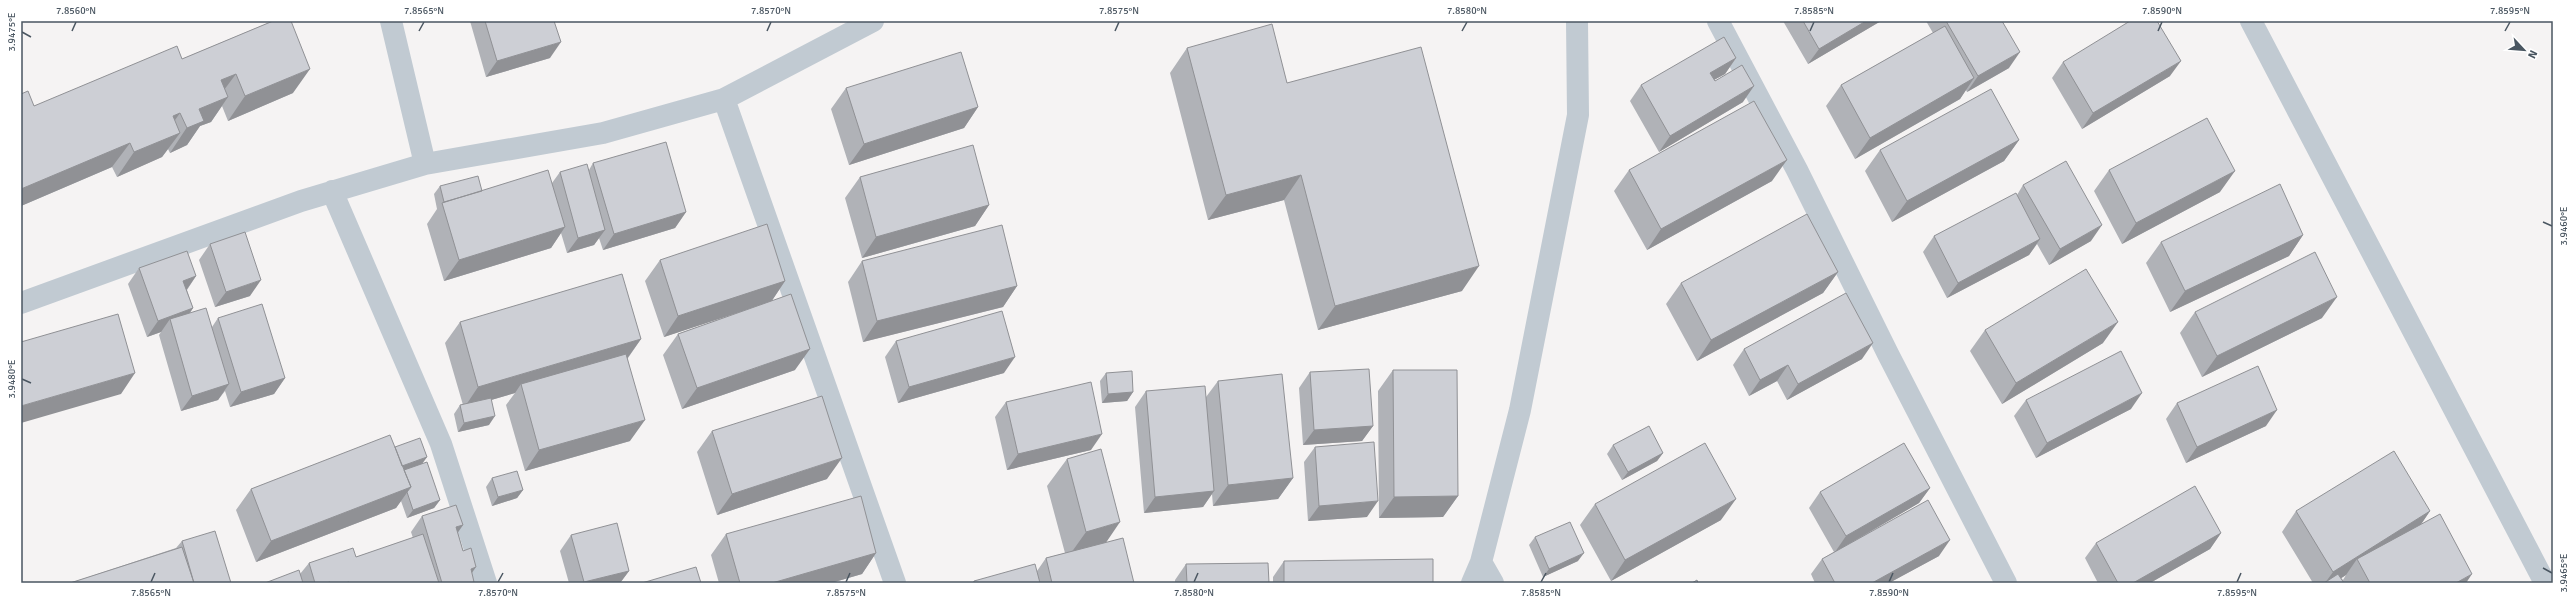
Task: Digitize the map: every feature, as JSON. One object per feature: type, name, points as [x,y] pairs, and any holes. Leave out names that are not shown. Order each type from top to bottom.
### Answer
[{"type":"street","points":[[391,21],[425,164]]},
{"type":"street","points":[[21,303],[278,209],[332,191],[425,164],[604,133],[724,99],[873,21]]},
{"type":"street","points":[[1472,583],[1481,562],[1520,410],[1578,115],[1577,21]]},
{"type":"street","points":[[1718,21],[1797,170],[1888,354],[2006,583]]},
{"type":"street","points":[[2251,21],[2545,583]]},
{"type":"street","points":[[724,99],[895,583]]},
{"type":"street","points":[[332,191],[441,444],[486,583]]},
{"type":"street","points":[[1481,562],[1493,583]]},
{"type":"building","points":[[273,21],[291,21],[310,69],[245,96],[236,74],[221,80],[228,97],[199,109],[204,121],[187,128],[180,113],[173,116],[180,133],[134,152],[130,143],[21,189],[21,94],[28,91],[34,106],[177,46],[182,59]]},
{"type":"building","points":[[485,21],[554,21],[561,42],[497,61]]},
{"type":"building","points":[[1803,21],[1866,21],[1819,49]]},
{"type":"building","points":[[1946,21],[2002,21],[2020,52],[1978,76]]},
{"type":"building","points":[[2130,21],[2157,21],[2181,61],[2093,113],[2063,62]]},
{"type":"building","points":[[1272,24],[1287,83],[1421,47],[1479,266],[1335,306],[1301,175],[1226,195],[1187,48]]},
{"type":"building","points":[[1945,26],[1974,78],[1870,138],[1841,85]]},
{"type":"building","points":[[1724,37],[1736,58],[1710,73],[1715,81],[1742,65],[1754,86],[1670,136],[1641,85]]},
{"type":"building","points":[[961,52],[978,107],[864,144],[846,88]]},
{"type":"building","points":[[1991,89],[2019,140],[1907,201],[1880,150]]},
{"type":"building","points":[[1754,101],[1787,160],[1661,229],[1629,170]]},
{"type":"building","points":[[2207,118],[2235,171],[2136,223],[2109,170]]},
{"type":"building","points":[[666,142],[686,212],[614,234],[593,163]]},
{"type":"building","points":[[973,145],[989,205],[876,237],[860,177]]},
{"type":"building","points":[[2066,161],[2102,225],[2060,249],[2023,185]]},
{"type":"building","points":[[587,164],[605,230],[578,238],[560,172]]},
{"type":"building","points":[[548,170],[565,227],[459,260],[442,203]]},
{"type":"building","points":[[478,176],[482,191],[444,202],[440,186]]},
{"type":"building","points":[[2280,184],[2303,235],[2185,291],[2161,242]]},
{"type":"building","points":[[2016,193],[2040,239],[1958,283],[1934,236]]},
{"type":"building","points":[[1807,214],[1838,272],[1711,340],[1681,283]]},
{"type":"building","points":[[767,224],[785,281],[678,316],[660,260]]},
{"type":"building","points":[[1002,225],[1017,286],[877,321],[862,261]]},
{"type":"building","points":[[245,232],[261,280],[226,292],[210,244]]},
{"type":"building","points":[[187,251],[196,276],[183,281],[193,308],[158,321],[139,268]]},
{"type":"building","points":[[2315,252],[2337,297],[2217,356],[2195,312]]},
{"type":"building","points":[[2086,269],[2118,322],[2016,383],[1985,330]]},
{"type":"building","points":[[622,274],[641,339],[478,387],[460,322]]},
{"type":"building","points":[[1846,293],[1873,343],[1798,384],[1788,365],[1760,380],[1744,349]]},
{"type":"building","points":[[791,294],[810,349],[697,388],[678,334]]},
{"type":"building","points":[[262,304],[285,378],[241,392],[218,318]]},
{"type":"building","points":[[206,308],[229,384],[192,396],[170,319]]},
{"type":"building","points":[[1002,311],[1015,357],[909,387],[896,341]]},
{"type":"building","points":[[118,314],[135,373],[21,406],[21,342]]},
{"type":"building","points":[[2121,351],[2142,393],[2047,443],[2026,400]]},
{"type":"building","points":[[626,354],[645,420],[539,450],[521,384]]},
{"type":"building","points":[[2258,366],[2277,410],[2197,447],[2177,403]]},
{"type":"building","points":[[1369,369],[1373,426],[1314,430],[1310,372]]},
{"type":"building","points":[[1393,370],[1457,370],[1458,496],[1394,497]]},
{"type":"building","points":[[1132,371],[1133,392],[1108,394],[1106,373]]},
{"type":"building","points":[[1282,374],[1293,478],[1228,485],[1218,381]]},
{"type":"building","points":[[1091,382],[1102,434],[1018,454],[1006,402]]},
{"type":"building","points":[[1205,386],[1214,491],[1155,497],[1146,391]]},
{"type":"building","points":[[822,396],[842,458],[732,494],[712,431]]},
{"type":"building","points":[[491,398],[495,416],[464,423],[460,405]]},
{"type":"building","points":[[1649,426],[1663,453],[1628,472],[1613,445]]},
{"type":"building","points":[[390,435],[411,487],[271,541],[251,489]]},
{"type":"building","points":[[420,438],[427,457],[402,466],[395,447]]},
{"type":"building","points":[[1374,442],[1378,501],[1319,506],[1315,447]]},
{"type":"building","points":[[1705,443],[1736,499],[1625,560],[1595,504]]},
{"type":"building","points":[[1904,443],[1930,488],[1846,536],[1820,492]]},
{"type":"building","points":[[1101,449],[1120,522],[1086,532],[1067,459]]},
{"type":"building","points":[[2394,451],[2430,511],[2333,572],[2296,511]]},
{"type":"building","points":[[427,462],[440,500],[413,510],[407,492],[411,487],[404,470]]},
{"type":"building","points":[[517,471],[523,490],[498,497],[492,478]]},
{"type":"building","points":[[2195,486],[2221,533],[2133,583],[2118,583],[2096,543]]},
{"type":"building","points":[[861,496],[876,553],[772,583],[740,583],[726,534]]},
{"type":"building","points":[[1928,500],[1950,540],[1872,583],[1835,583],[1822,559]]},
{"type":"building","points":[[456,505],[463,525],[456,527],[463,551],[471,548],[476,567],[471,569],[474,582],[442,583],[422,516]]},
{"type":"building","points":[[2440,514],[2472,574],[2456,583],[2370,583],[2357,559]]},
{"type":"building","points":[[1570,522],[1584,553],[1549,569],[1535,537]]},
{"type":"building","points":[[617,523],[629,571],[584,582],[571,535]]},
{"type":"building","points":[[215,531],[231,583],[194,583],[182,541]]},
{"type":"building","points":[[423,534],[439,583],[315,583],[309,563],[353,548],[356,557]]},
{"type":"building","points":[[1123,538],[1134,583],[1052,583],[1046,558]]},
{"type":"building","points":[[182,547],[194,583],[70,583]]},
{"type":"building","points":[[1433,559],[1433,583],[1284,583],[1284,561]]},
{"type":"building","points":[[1268,563],[1269,583],[1187,583],[1186,564]]},
{"type":"building","points":[[1035,564],[1040,583],[974,583],[974,581]]},
{"type":"building","points":[[696,567],[701,583],[642,583]]},
{"type":"building","points":[[299,570],[303,583],[265,583]]},
{"type":"building","points":[[2338,574],[2344,583],[2324,583]]}]
